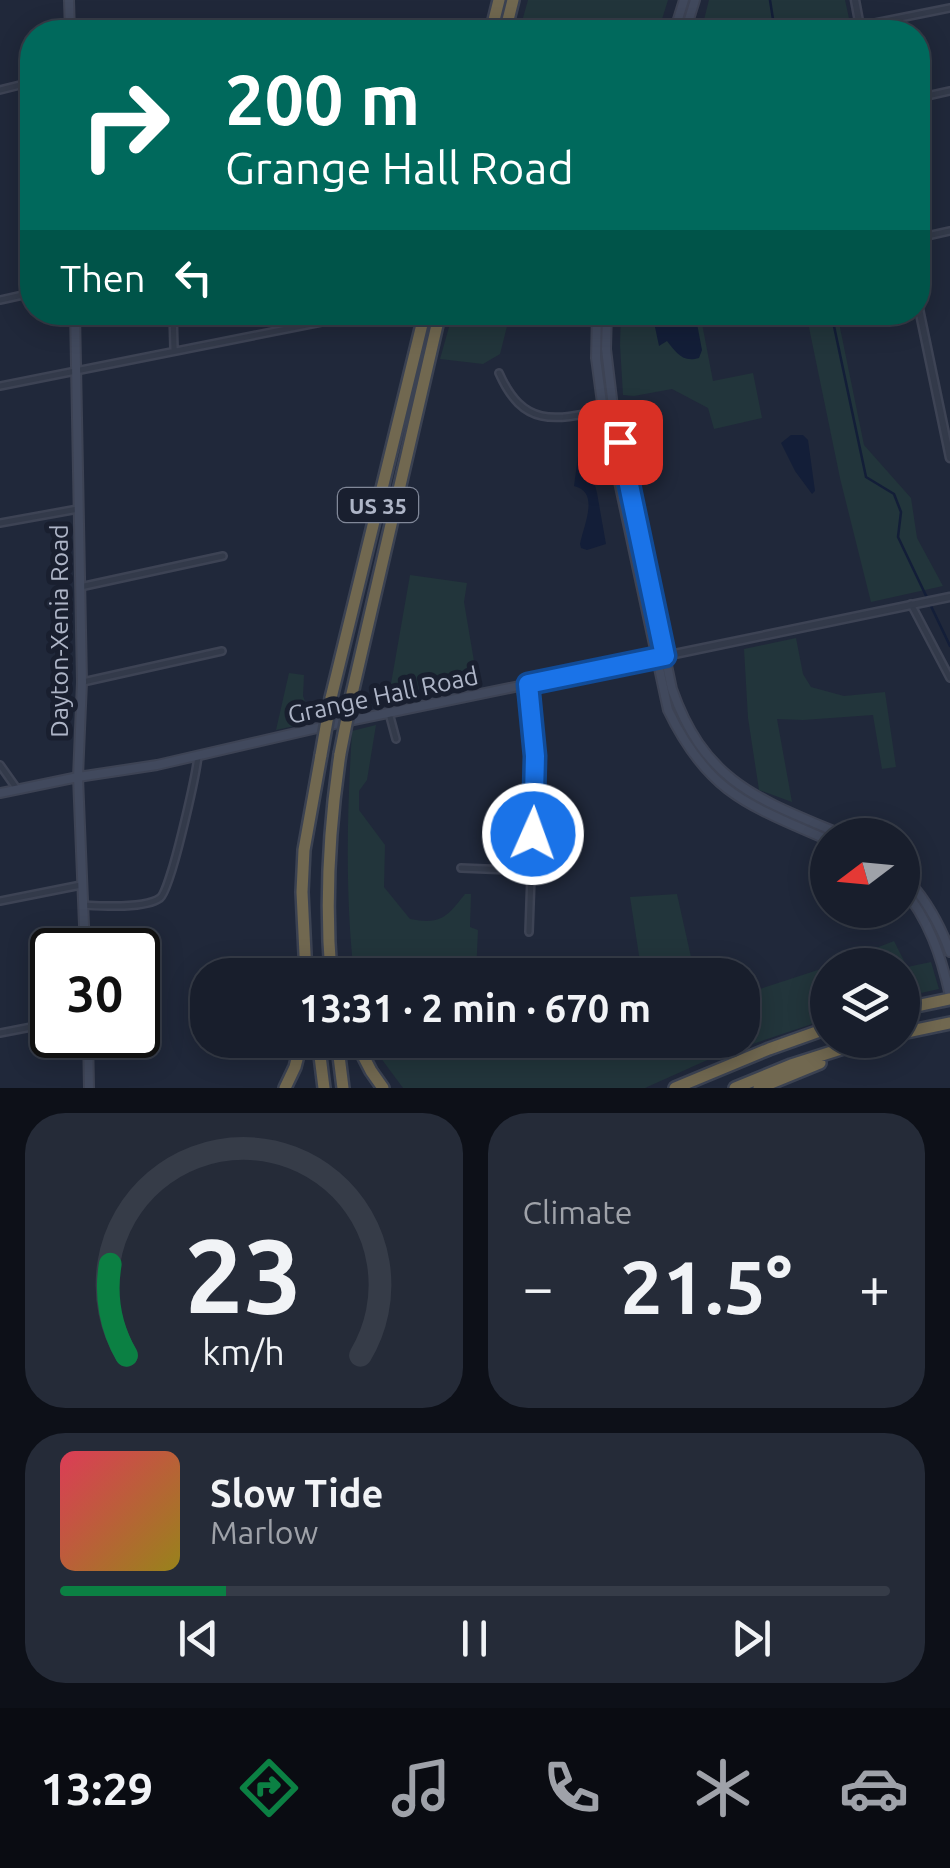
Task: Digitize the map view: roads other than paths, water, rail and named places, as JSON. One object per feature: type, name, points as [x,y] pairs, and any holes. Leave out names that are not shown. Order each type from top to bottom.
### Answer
[{"type":"highway","name":"US 35","points":[[308,958],[308,863],[314,793],[331,698],[422,325]]},
{"type":"highway","name":"US 35","points":[[334,958],[335,787],[340,754],[437,325]]},
{"type":"highway","points":[[920,1006],[950,998]]},
{"type":"highway","points":[[920,1030],[950,1023]]},
{"type":"highway","points":[[678,1088],[810,1034]]},
{"type":"highway","points":[[286,1088],[297,1058]]},
{"type":"highway","points":[[318,1058],[321,1088]]},
{"type":"highway","points":[[340,1058],[344,1088]]},
{"type":"highway","points":[[363,1058],[383,1088]]},
{"type":"highway","points":[[734,1088],[812,1058]]},
{"type":"highway","points":[[759,1088],[828,1058]]},
{"type":"main road","name":"Dayton-Xenia Road","points":[[75,325],[82,682],[78,777],[84,928]]},
{"type":"main road","points":[[596,325],[596,358],[661,656],[668,710],[694,757],[728,791],[810,832]]},
{"type":"main road","points":[[606,325],[608,408]]},
{"type":"main road","points":[[661,656],[680,713],[704,753],[723,774],[759,799],[810,821]]},
{"type":"main road","name":"Grange Hall Road","points":[[0,793],[198,756],[661,656]]},
{"type":"main road","points":[[920,894],[942,928],[950,952]]},
{"type":"main road","points":[[920,911],[943,964],[950,998]]},
{"type":"main road","points":[[88,1058],[89,1088]]},
{"type":"street","points":[[899,20],[950,8]]},
{"type":"street","points":[[173,325],[174,350]]},
{"type":"street","points":[[0,386],[305,325]]},
{"type":"street","points":[[922,325],[950,458]]},
{"type":"street","points":[[499,373],[516,402],[537,416],[562,418],[608,408]]},
{"type":"street","points":[[0,524],[78,508]]},
{"type":"street","points":[[80,587],[223,556]]},
{"type":"street","name":"Grange Hall Road","points":[[661,656],[950,597]]},
{"type":"street","points":[[911,604],[950,678]]},
{"type":"street","points":[[82,682],[222,651]]},
{"type":"street","points":[[524,685],[536,764],[529,932]]},
{"type":"street","points":[[389,713],[396,739]]},
{"type":"street","points":[[83,906],[143,904],[163,896],[198,756]]},
{"type":"street","points":[[0,765],[16,789]]},
{"type":"street","points":[[462,868],[531,871]]},
{"type":"street","points":[[0,902],[81,885]]},
{"type":"street","points":[[0,1034],[30,1028]]},
{"type":"water","points":[[655,325],[697,325],[702,350],[699,358],[684,358],[667,341],[659,346]]},
{"type":"water","points":[[791,435],[803,435],[808,440],[815,491],[812,494],[781,443]]},
{"type":"water","points":[[582,449],[586,449],[606,544],[587,550],[580,544],[588,502],[582,489],[574,486]]},
{"type":"waterway","points":[[770,0],[773,20]]},
{"type":"waterway","points":[[834,325],[866,477],[894,494],[901,512],[898,537],[950,646]]}]
